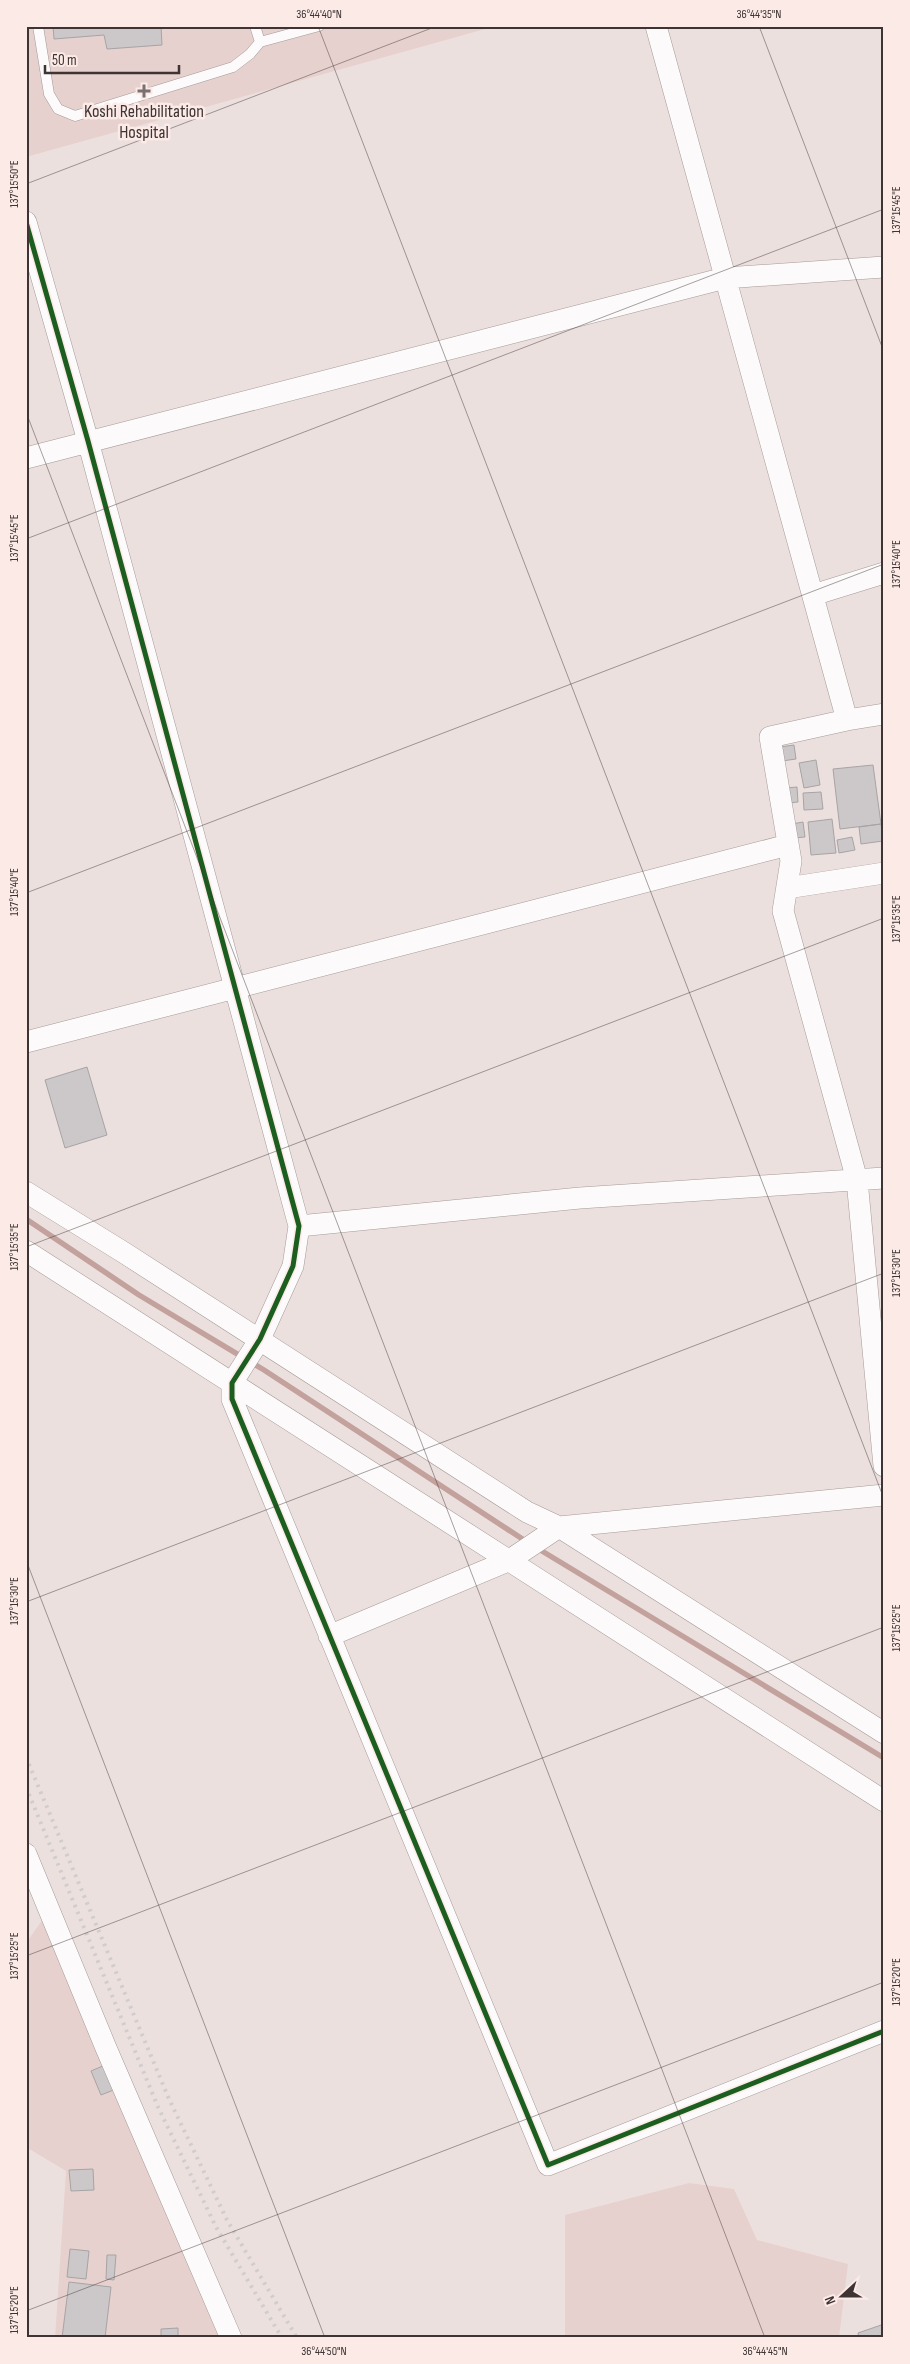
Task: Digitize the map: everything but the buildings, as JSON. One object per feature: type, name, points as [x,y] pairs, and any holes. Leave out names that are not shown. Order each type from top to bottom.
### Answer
[{"type":"street","points":[[656,26],[847,720]]},
{"type":"street","points":[[26,222],[88,441],[299,1226],[293,1266],[260,1339],[232,1383],[232,1399],[548,2165],[884,2031]]},
{"type":"street","points":[[26,458],[726,278],[884,267]]},
{"type":"street","points":[[813,595],[884,573]]},
{"type":"street","points":[[884,714],[770,737],[791,861],[783,911],[857,1180],[884,1466]]},
{"type":"street","points":[[26,1042],[788,845]]},
{"type":"street","points":[[786,888],[884,873]]},
{"type":"street","points":[[299,1226],[580,1198],[884,1178]]},
{"type":"street","points":[[26,1192],[260,1339],[528,1512],[558,1527],[884,1733]]},
{"type":"street","points":[[26,1251],[508,1561],[881,1792]]},
{"type":"street","points":[[329,1636],[508,1561],[558,1527],[884,1495]]},
{"type":"street","points":[[26,1854],[106,2048],[231,2338]]},
{"type":"lane","points":[[38,26],[49,94],[58,109],[75,116],[233,67],[250,54],[260,42],[319,26]]},
{"type":"lane","points":[[255,26],[260,42]]},
{"type":"shaded area","name":"Koshi Rehabilitation Hospital","points":[[26,26],[496,26],[26,157]]},
{"type":"shaded area","points":[[45,1916],[227,2338],[55,2338],[66,2171],[26,2147],[26,1943]]},
{"type":"shaded area","points":[[689,2183],[734,2189],[757,2240],[848,2264],[839,2338],[565,2338],[565,2215]]},
{"type":"waterway","points":[[26,1219],[139,1295],[264,1370],[527,1542]]},
{"type":"waterway","points":[[537,1548],[884,1758]]},
{"type":"railway","points":[[26,1757],[169,2099],[227,2220],[297,2338]]},
{"type":"railway","points":[[26,1787],[158,2107],[216,2227],[282,2338]]},
{"type":"cycle path","points":[[26,222],[88,441],[299,1226],[293,1266],[260,1339],[232,1383],[232,1399],[548,2165],[884,2031]]},
{"type":"place","name":"Koshi Rehabilitation Hospital","points":[[144,91]]}]
